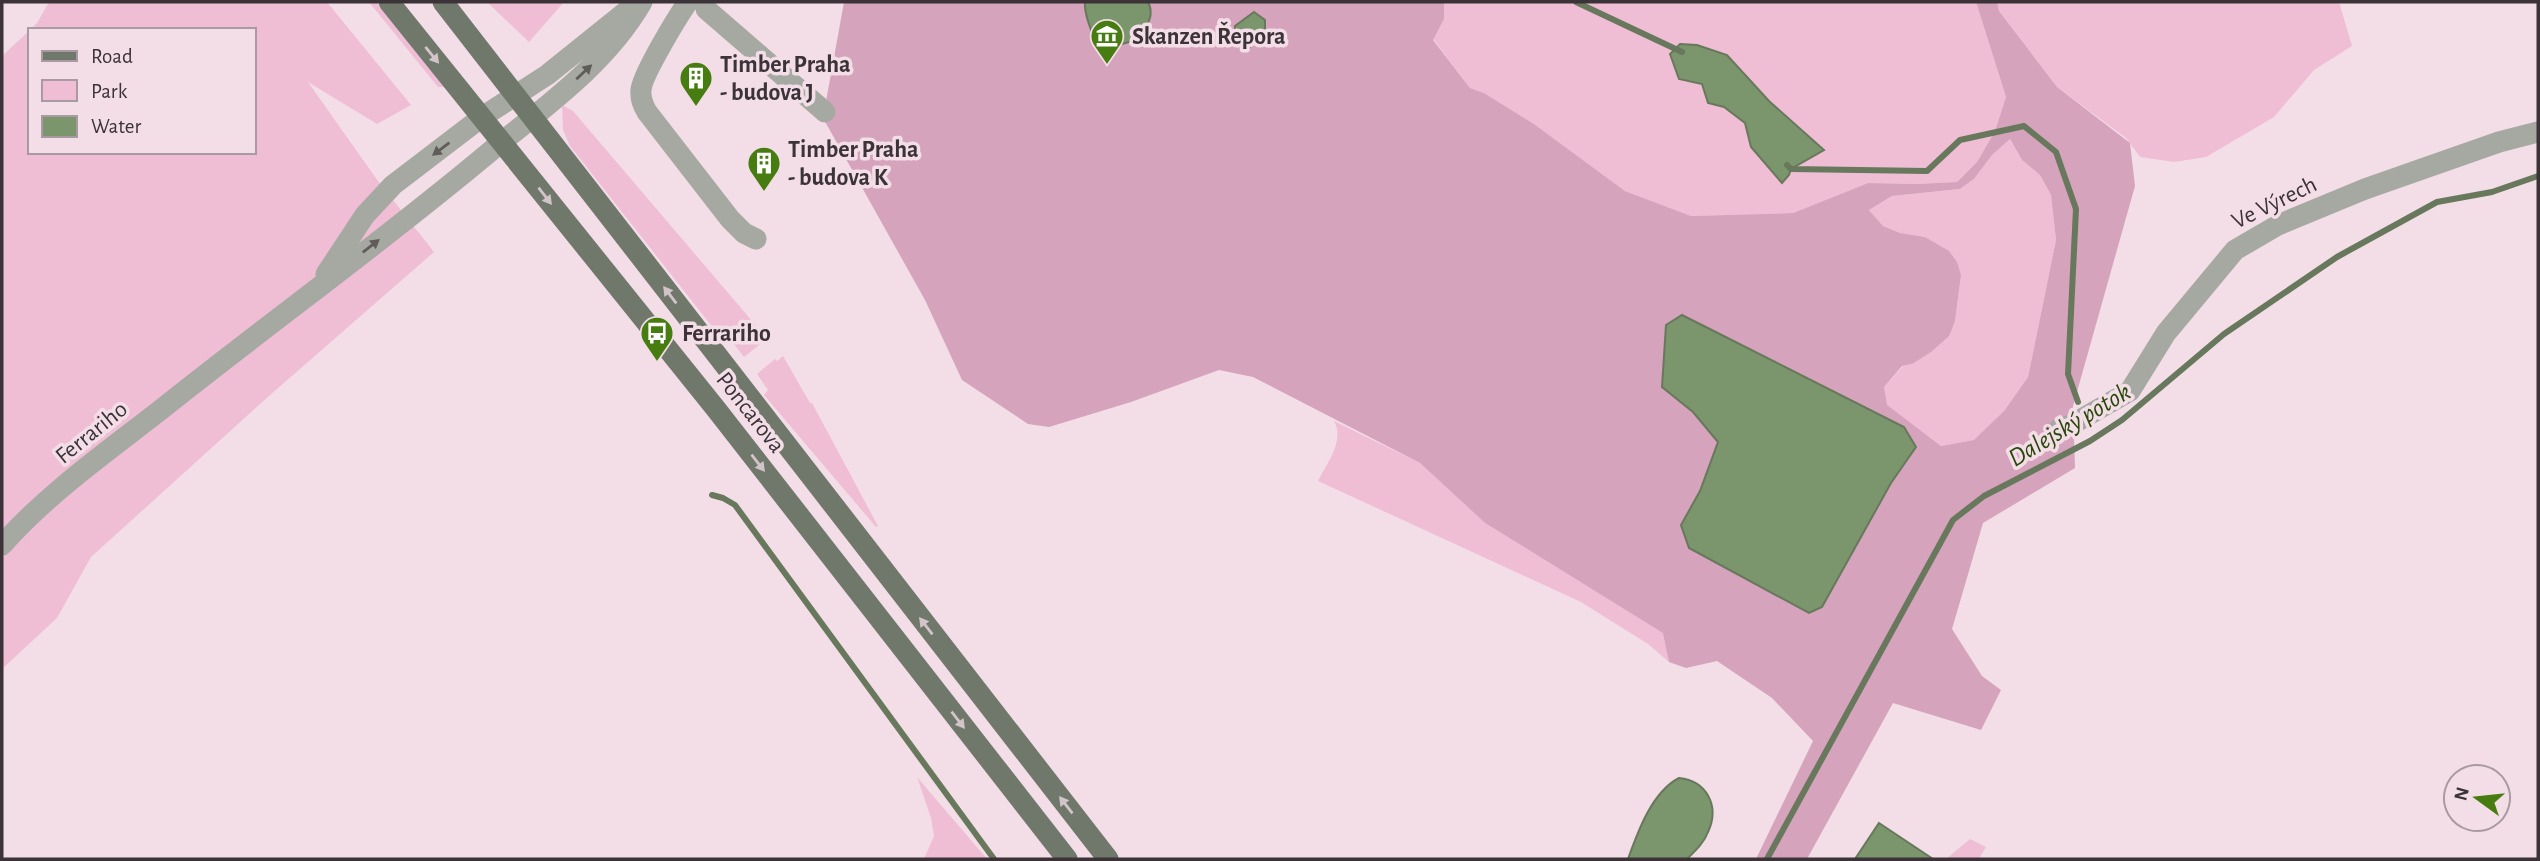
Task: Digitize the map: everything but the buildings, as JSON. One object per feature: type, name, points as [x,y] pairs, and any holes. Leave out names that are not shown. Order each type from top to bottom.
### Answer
[{"type":"main road","name":"Poncarova","points":[[389,2],[716,409],[1067,859]]},
{"type":"main road","name":"Poncarova","points":[[443,2],[1108,859]]},
{"type":"street","name":"Ferrariho","points":[[318,288],[365,215],[393,185],[482,117],[554,70],[639,2]]},
{"type":"street","name":"Ferrariho","points":[[2,545],[26,517],[105,453],[533,117],[611,46],[628,25],[639,2]]},
{"type":"street","points":[[756,239],[744,233],[730,219],[647,112],[642,101],[641,89],[645,79],[674,21],[697,5],[825,112]]},
{"type":"street","name":"Ve Výrech","points":[[2059,429],[2071,425],[2130,391],[2166,333],[2235,250],[2278,225],[2365,189],[2538,131]]},
{"type":"green space","points":[[49,2],[327,2],[411,105],[377,124],[308,82],[378,181],[434,252],[91,557],[57,618],[2,669],[2,56],[28,31],[28,154],[256,154],[256,28],[32,28]]},
{"type":"green space","points":[[369,2],[376,2],[445,87],[438,87]]},
{"type":"green space","points":[[487,2],[564,2],[529,42]]},
{"type":"green space","points":[[1444,2],[1976,2],[2006,97],[1995,131],[1977,162],[1957,182],[1868,183],[1793,213],[1691,216],[1625,191],[1534,124],[1484,93],[1470,88],[1433,39],[1444,19]],"holes":[[[1727,55],[1769,101],[1823,150],[1791,169],[1782,183],[1751,147],[1745,123],[1724,107],[1708,103],[1702,84]]]},
{"type":"green space","points":[[1997,2],[2339,2],[2352,46],[2314,70],[2274,117],[2206,157],[2174,162],[2140,157],[2126,138],[2057,87],[1999,11]]},
{"type":"green space","points":[[562,105],[573,111],[764,335],[764,341],[744,357],[730,339],[725,343],[570,146],[563,130]]},
{"type":"green space","points":[[2010,139],[2022,160],[2040,175],[2051,195],[2056,240],[2028,377],[2004,411],[1975,440],[1941,446],[1886,405],[1884,387],[1903,366],[1912,364],[1955,321],[1961,275],[1935,244],[1925,237],[1900,233],[1883,226],[1869,210],[1892,196],[1960,189],[1974,179],[1992,155]]},
{"type":"green space","points":[[783,356],[812,403],[878,526],[876,527],[764,395],[768,390],[757,374]]},
{"type":"green space","points":[[1334,421],[1420,463],[1485,523],[1664,633],[1669,662],[1648,644],[1581,602],[1318,481],[1336,444],[1337,429]]},
{"type":"green space","points":[[917,777],[987,859],[924,859],[934,836],[931,818]]},
{"type":"green space","points":[[1970,839],[1986,847],[1979,859],[1946,859]]},
{"type":"shaded area","points":[[844,2],[1444,2],[1444,19],[1433,40],[1470,88],[1484,93],[1534,124],[1625,191],[1691,216],[1793,213],[1868,183],[1957,182],[1977,162],[1995,131],[2006,97],[1976,2],[1997,2],[1999,11],[2057,87],[2130,143],[2135,186],[2073,406],[2075,468],[1983,523],[1952,629],[1982,676],[2001,690],[1981,730],[1893,703],[1807,859],[1756,859],[1813,741],[1772,698],[1717,661],[1686,668],[1669,662],[1663,633],[1485,523],[1420,463],[1253,377],[1219,370],[1131,402],[1049,427],[1028,424],[962,380],[925,300],[823,118]],"holes":[[[2010,139],[2022,160],[2040,175],[2051,195],[2056,240],[2028,377],[2004,411],[1974,440],[1941,446],[1887,405],[1884,387],[1902,366],[1912,364],[1931,352],[1949,336],[1955,321],[1961,275],[1957,262],[1949,251],[1925,237],[1900,233],[1883,226],[1869,210],[1892,196],[1960,189],[1974,179],[1992,155]],[[1665,372],[1915,446],[1891,483],[1822,607],[1809,613],[1689,548],[1681,525],[1700,491],[1718,442],[1693,412],[1662,387]]]},
{"type":"water","points":[[1085,2],[1148,2],[1150,15],[1145,28],[1135,39],[1119,45],[1099,45],[1089,24]]},
{"type":"water","points":[[1254,12],[1265,20],[1265,30],[1249,48],[1238,45],[1235,26]]},
{"type":"water","points":[[1680,44],[1697,45],[1727,55],[1769,101],[1824,150],[1791,169],[1782,183],[1751,147],[1745,123],[1724,107],[1708,103],[1702,84],[1679,79],[1670,54]]},
{"type":"water","points":[[1682,315],[1904,427],[1916,447],[1891,483],[1822,607],[1809,613],[1689,548],[1681,525],[1700,491],[1718,442],[1693,412],[1662,387],[1666,325]]},
{"type":"water","points":[[1679,778],[1697,784],[1708,796],[1712,813],[1704,840],[1687,859],[1628,859],[1641,825],[1654,802],[1669,784]]},
{"type":"water","points":[[1879,823],[1933,859],[1855,859]]},
{"type":"waterway","points":[[1576,2],[1682,52]]},
{"type":"waterway","points":[[1787,165],[1791,169],[1927,171],[1960,140],[2024,126],[2056,152],[2076,209],[2068,374],[2078,402]]},
{"type":"waterway","name":"Dalejský potok","points":[[1767,859],[1953,520],[1984,496],[2090,441],[2122,420],[2224,334],[2337,257],[2437,202],[2492,192],[2538,176]]},
{"type":"waterway","points":[[712,495],[735,505],[994,859]]},
{"type":"place","name":"Skanzen Řepora","points":[[1107,66]]},
{"type":"place","name":"Timber Praha - budova J","points":[[696,108]]},
{"type":"place","name":"Timber Praha - budova K","points":[[764,193]]},
{"type":"place","name":"Ferrariho","points":[[657,363]]}]
